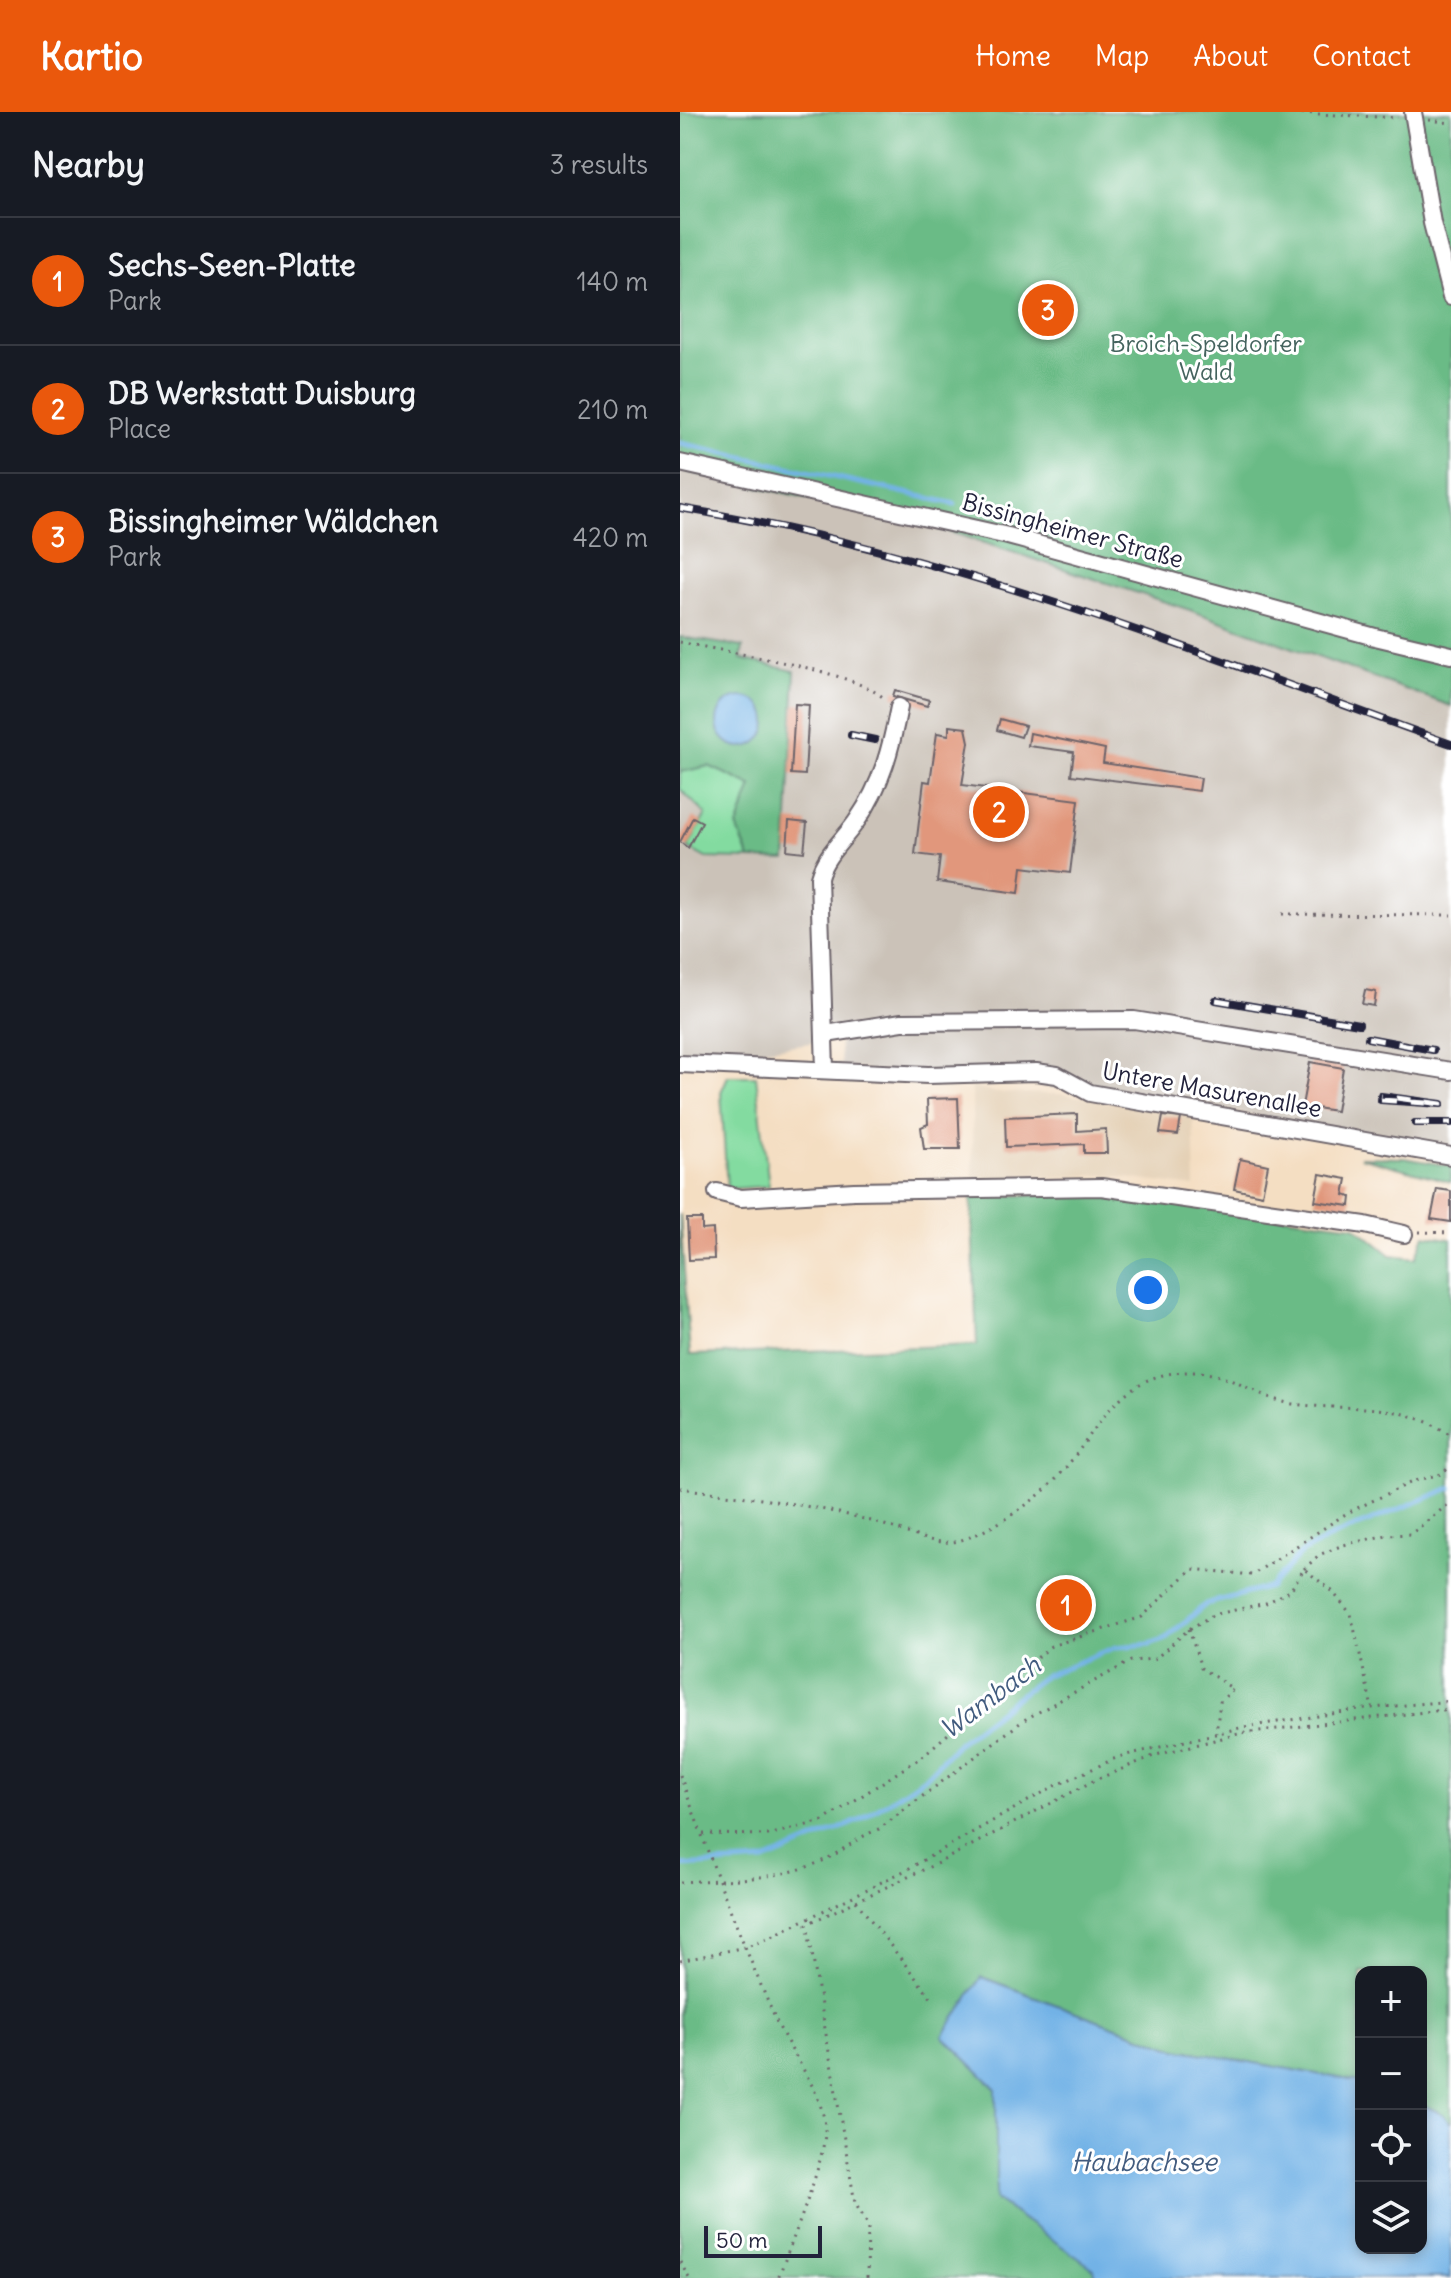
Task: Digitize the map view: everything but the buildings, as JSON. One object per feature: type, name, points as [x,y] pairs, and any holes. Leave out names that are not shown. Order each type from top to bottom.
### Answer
[{"type":"street","points":[[1414,115],[1432,223],[1451,297]]},
{"type":"street","name":"Bissingheimer Straße","points":[[680,463],[1008,536],[1451,655]]},
{"type":"street","points":[[825,1070],[819,877],[822,866],[857,822],[879,783],[894,706]]},
{"type":"street","points":[[826,1034],[902,1022],[1134,1020],[1451,1071]]},
{"type":"street","name":"Untere Masurenallee","points":[[680,1064],[971,1074],[1036,1072],[1057,1075],[1090,1093],[1451,1156]]},
{"type":"street","points":[[717,1192],[741,1198],[854,1191],[1101,1187],[1353,1223],[1404,1234]]},
{"type":"path","points":[[1278,112],[1387,118],[1384,112]]},
{"type":"path","points":[[1414,115],[1451,123]]},
{"type":"path","points":[[680,642],[826,675],[875,690],[894,706]]},
{"type":"path","points":[[1282,914],[1451,915]]},
{"type":"path","points":[[1404,1234],[1451,1233]]},
{"type":"path","points":[[680,1488],[840,1510],[932,1540],[954,1542],[980,1531],[1038,1497],[1125,1392],[1150,1379],[1183,1372],[1209,1373],[1262,1396],[1292,1403],[1382,1408],[1429,1422],[1451,1435]]},
{"type":"path","points":[[703,1834],[768,1835],[823,1821],[920,1758],[1051,1646],[1142,1617],[1192,1569],[1252,1575],[1283,1558],[1310,1535],[1347,1513],[1414,1481],[1441,1474],[1451,1466]]},
{"type":"path","points":[[680,1882],[778,1877],[824,1861],[860,1836],[879,1829],[1024,1720],[1131,1661],[1155,1659],[1189,1629],[1213,1615],[1266,1603],[1290,1591],[1304,1569],[1319,1555],[1343,1545],[1411,1534],[1451,1502]]},
{"type":"path","points":[[1304,1569],[1331,1590],[1351,1614],[1372,1708]]},
{"type":"path","points":[[1189,1629],[1201,1668],[1233,1689],[1220,1702],[1216,1733]]},
{"type":"path","points":[[680,1961],[745,1947],[853,1897],[1090,1769],[1118,1757],[1216,1733],[1372,1708],[1451,1701]]},
{"type":"path","points":[[867,2278],[868,2225],[855,2203],[807,1924],[940,1862],[1095,1780],[1156,1755],[1242,1733],[1451,1709]]},
{"type":"path","points":[[680,1775],[745,1947],[780,2029],[816,2096],[825,2128],[809,2190],[778,2278]]},
{"type":"path","points":[[853,1897],[932,1999]]},
{"type":"path","points":[[680,2262],[689,2278]]},
{"type":"shaded area","points":[[680,470],[926,524],[1190,610],[1451,706],[1451,1153],[1168,1099],[718,1055],[680,1055]],"holes":[[[839,1039],[841,1064],[723,1055]]]},
{"type":"shaded area","points":[[972,1087],[997,1093],[1061,1094],[1193,1114],[1195,1187],[1104,1175],[973,1179]]},
{"type":"green space","name":"Broich-Speldorfer Wald","points":[[680,112],[1451,112],[1451,706],[1190,610],[926,524],[680,470]]},
{"type":"green space","points":[[680,637],[743,647],[741,659],[795,671],[786,860],[750,859],[737,827],[752,786],[709,766],[680,772]]},
{"type":"green space","points":[[709,766],[752,786],[738,829],[750,859],[706,858],[688,848],[706,814],[680,789],[680,772]]},
{"type":"green space","points":[[728,1076],[756,1076],[769,1186],[727,1189],[721,1092]]},
{"type":"green space","points":[[1360,1157],[1405,1158],[1451,1166],[1451,1182]]},
{"type":"green space","points":[[1100,1193],[1355,1226],[1391,1255],[1416,1258],[1425,1235],[1451,1239],[1451,2124],[1443,2114],[1427,2107],[1427,1966],[1355,1966],[1355,2081],[1176,2049],[982,1977],[944,2036],[996,2089],[996,2200],[1095,2269],[1096,2278],[680,2278],[680,1214],[690,1355],[977,1345],[971,1197]]},
{"type":"water","points":[[742,697],[760,704],[767,722],[760,740],[742,747],[724,740],[717,722],[724,704]]},
{"type":"water","name":"Haubachsee","points":[[981,1977],[1176,2049],[1355,2081],[1355,2254],[1427,2254],[1427,2107],[1443,2114],[1451,2124],[1451,2278],[1096,2278],[1094,2269],[996,2200],[996,2089],[943,2036]]},
{"type":"waterway","points":[[680,443],[955,504]]},
{"type":"waterway","name":"Wambach","points":[[680,1866],[765,1861],[860,1820],[924,1778],[959,1742],[1044,1676],[1116,1647],[1150,1644],[1166,1638],[1206,1604],[1270,1587],[1302,1552],[1333,1536],[1451,1488]]},
{"type":"railway","points":[[680,508],[878,550],[975,578],[1166,641],[1451,744]]},
{"type":"railway","points":[[851,735],[875,740]]},
{"type":"railway","points":[[1216,1000],[1359,1024]]},
{"type":"railway","points":[[1368,1038],[1433,1050]]},
{"type":"railway","points":[[1381,1096],[1441,1104],[1381,1100]]},
{"type":"railway","points":[[1415,1123],[1451,1123]]},
{"type":"place","name":"Bissingheimer Wäldchen","points":[[1048,310]]},
{"type":"place","name":"DB Werkstatt Duisburg","points":[[999,812]]},
{"type":"place","name":"Sechs-Seen-Platte","points":[[1066,1605]]}]
